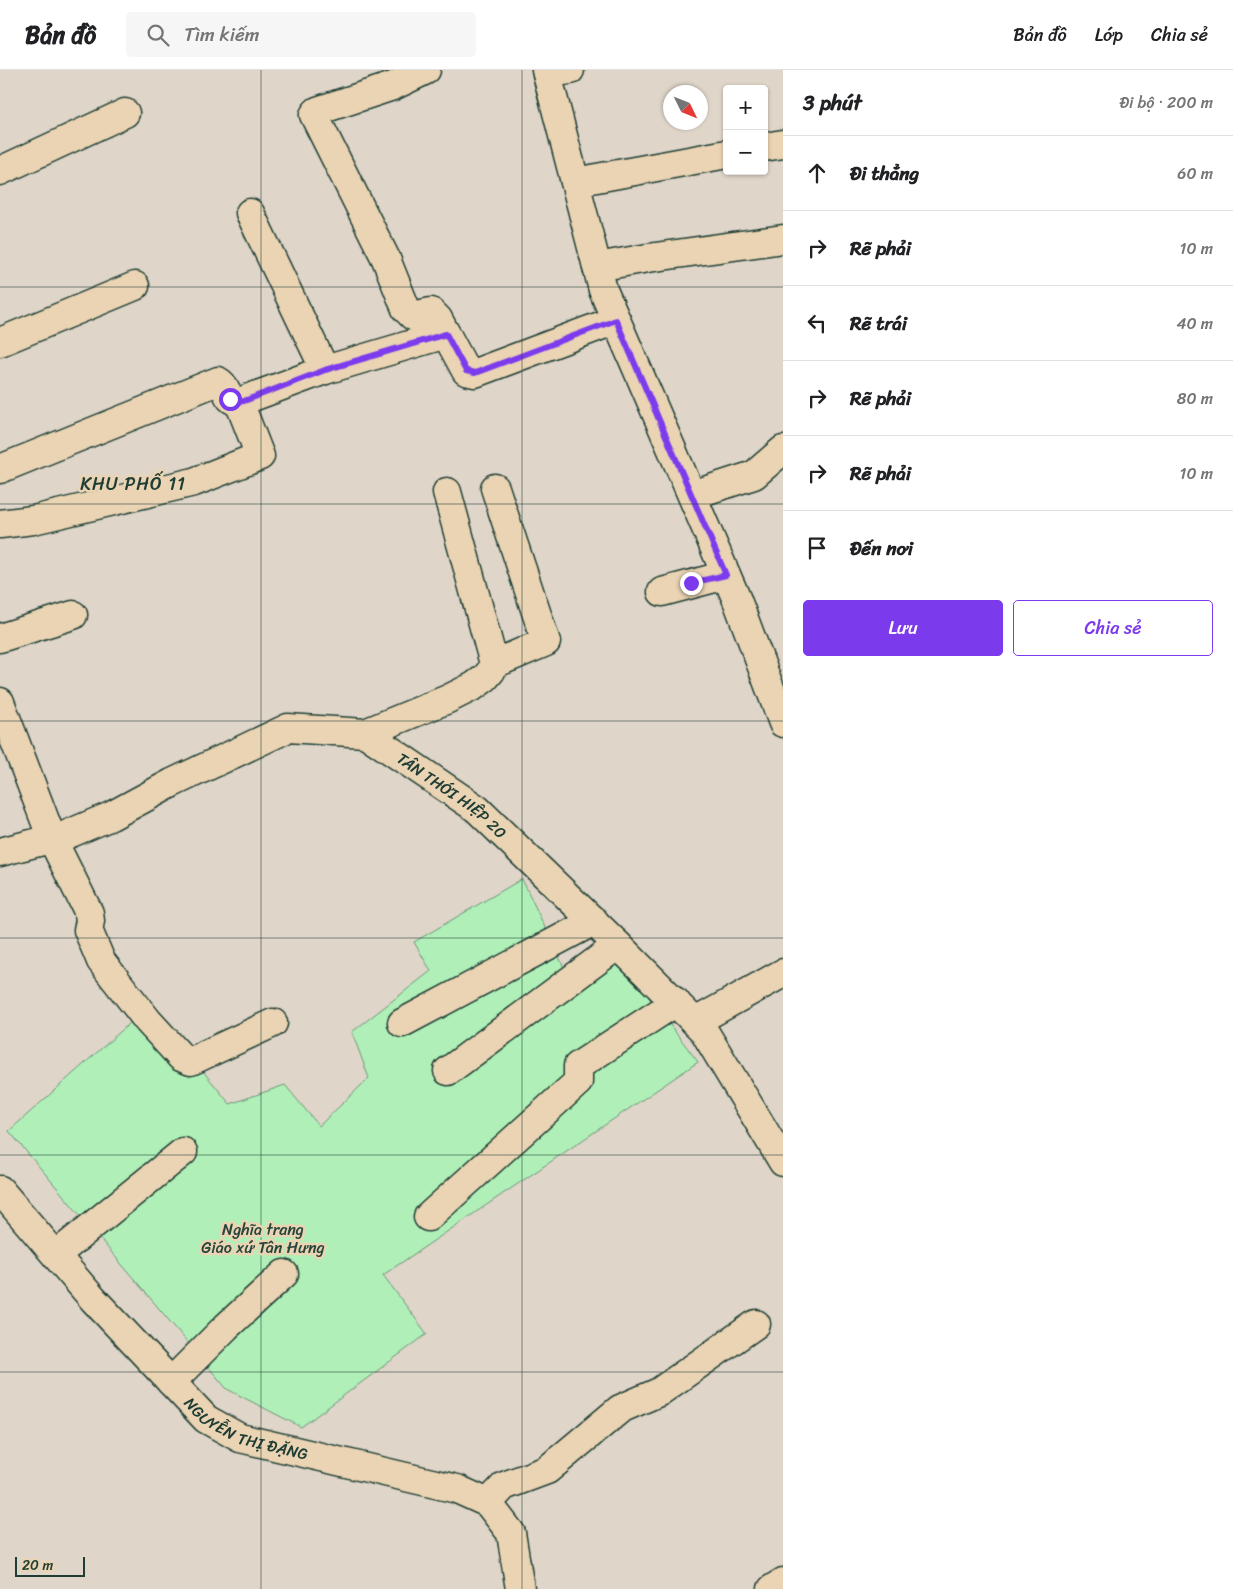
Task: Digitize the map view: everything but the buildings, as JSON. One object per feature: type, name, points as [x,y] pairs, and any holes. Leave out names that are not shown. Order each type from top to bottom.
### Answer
[{"type":"street","points":[[426,70],[393,86],[317,111],[314,115],[386,259],[406,310],[412,316],[430,312],[438,319],[466,371],[475,373],[616,320]]},
{"type":"street","points":[[554,71],[575,182],[603,290],[726,575],[783,722]]},
{"type":"street","points":[[0,171],[125,113]]},
{"type":"street","points":[[768,146],[783,144]]},
{"type":"street","points":[[575,182],[723,155]]},
{"type":"street","points":[[250,213],[325,370]]},
{"type":"street","points":[[597,267],[783,239]]},
{"type":"street","points":[[0,342],[135,286]]},
{"type":"street","points":[[0,469],[218,381],[223,383],[230,399],[239,402],[325,370],[446,334]]},
{"type":"street","points":[[0,524],[33,520],[194,482],[260,456],[239,402]]},
{"type":"street","points":[[692,495],[754,475],[783,450]]},
{"type":"street","points":[[494,664],[546,642],[496,488]]},
{"type":"street","points":[[0,852],[66,835],[111,816],[172,783],[288,728],[365,733],[448,699],[474,686],[485,678],[494,664],[447,492]]},
{"type":"street","points":[[662,592],[726,575]]},
{"type":"street","points":[[0,638],[73,615]]},
{"type":"street","points":[[0,702],[52,839],[89,913],[88,930],[102,961],[148,1021],[181,1057],[190,1061],[273,1023]]},
{"type":"street","name":"TÂN THỚI HIỆP 20","points":[[365,733],[477,809],[704,1030],[783,1162]]},
{"type":"street","points":[[402,1023],[594,921]]},
{"type":"street","points":[[448,1071],[618,945]]},
{"type":"street","points":[[695,1022],[783,973]]},
{"type":"street","points":[[428,1217],[578,1082],[578,1066],[676,1002]]},
{"type":"street","points":[[56,1255],[183,1152]]},
{"type":"street","name":"NGUYỄN THỊ ĐẶNG","points":[[0,1190],[93,1299],[206,1419],[240,1438],[457,1489],[488,1503],[511,1533],[520,1589]]},
{"type":"street","points":[[171,1382],[226,1327],[284,1274]]},
{"type":"street","points":[[488,1503],[504,1486],[547,1470],[620,1408],[659,1392],[756,1324]]},
{"type":"street","points":[[772,1589],[783,1582]]},
{"type":"green space","name":"Nghĩa trang Giáo xứ Tân Hưng","points":[[522,879],[573,987],[620,959],[698,1062],[383,1275],[427,1334],[301,1427],[227,1389],[9,1131],[149,1006],[230,1104],[285,1085],[319,1126],[369,1078],[352,1032],[431,971],[414,942]]},
{"type":"district","name":"KHU PHỐ 11","points":[[133,484]]},
{"type":"route","points":[[230,399],[235,402],[244,401],[325,370],[446,334],[466,371],[475,373],[616,320],[726,575],[691,583]]}]
